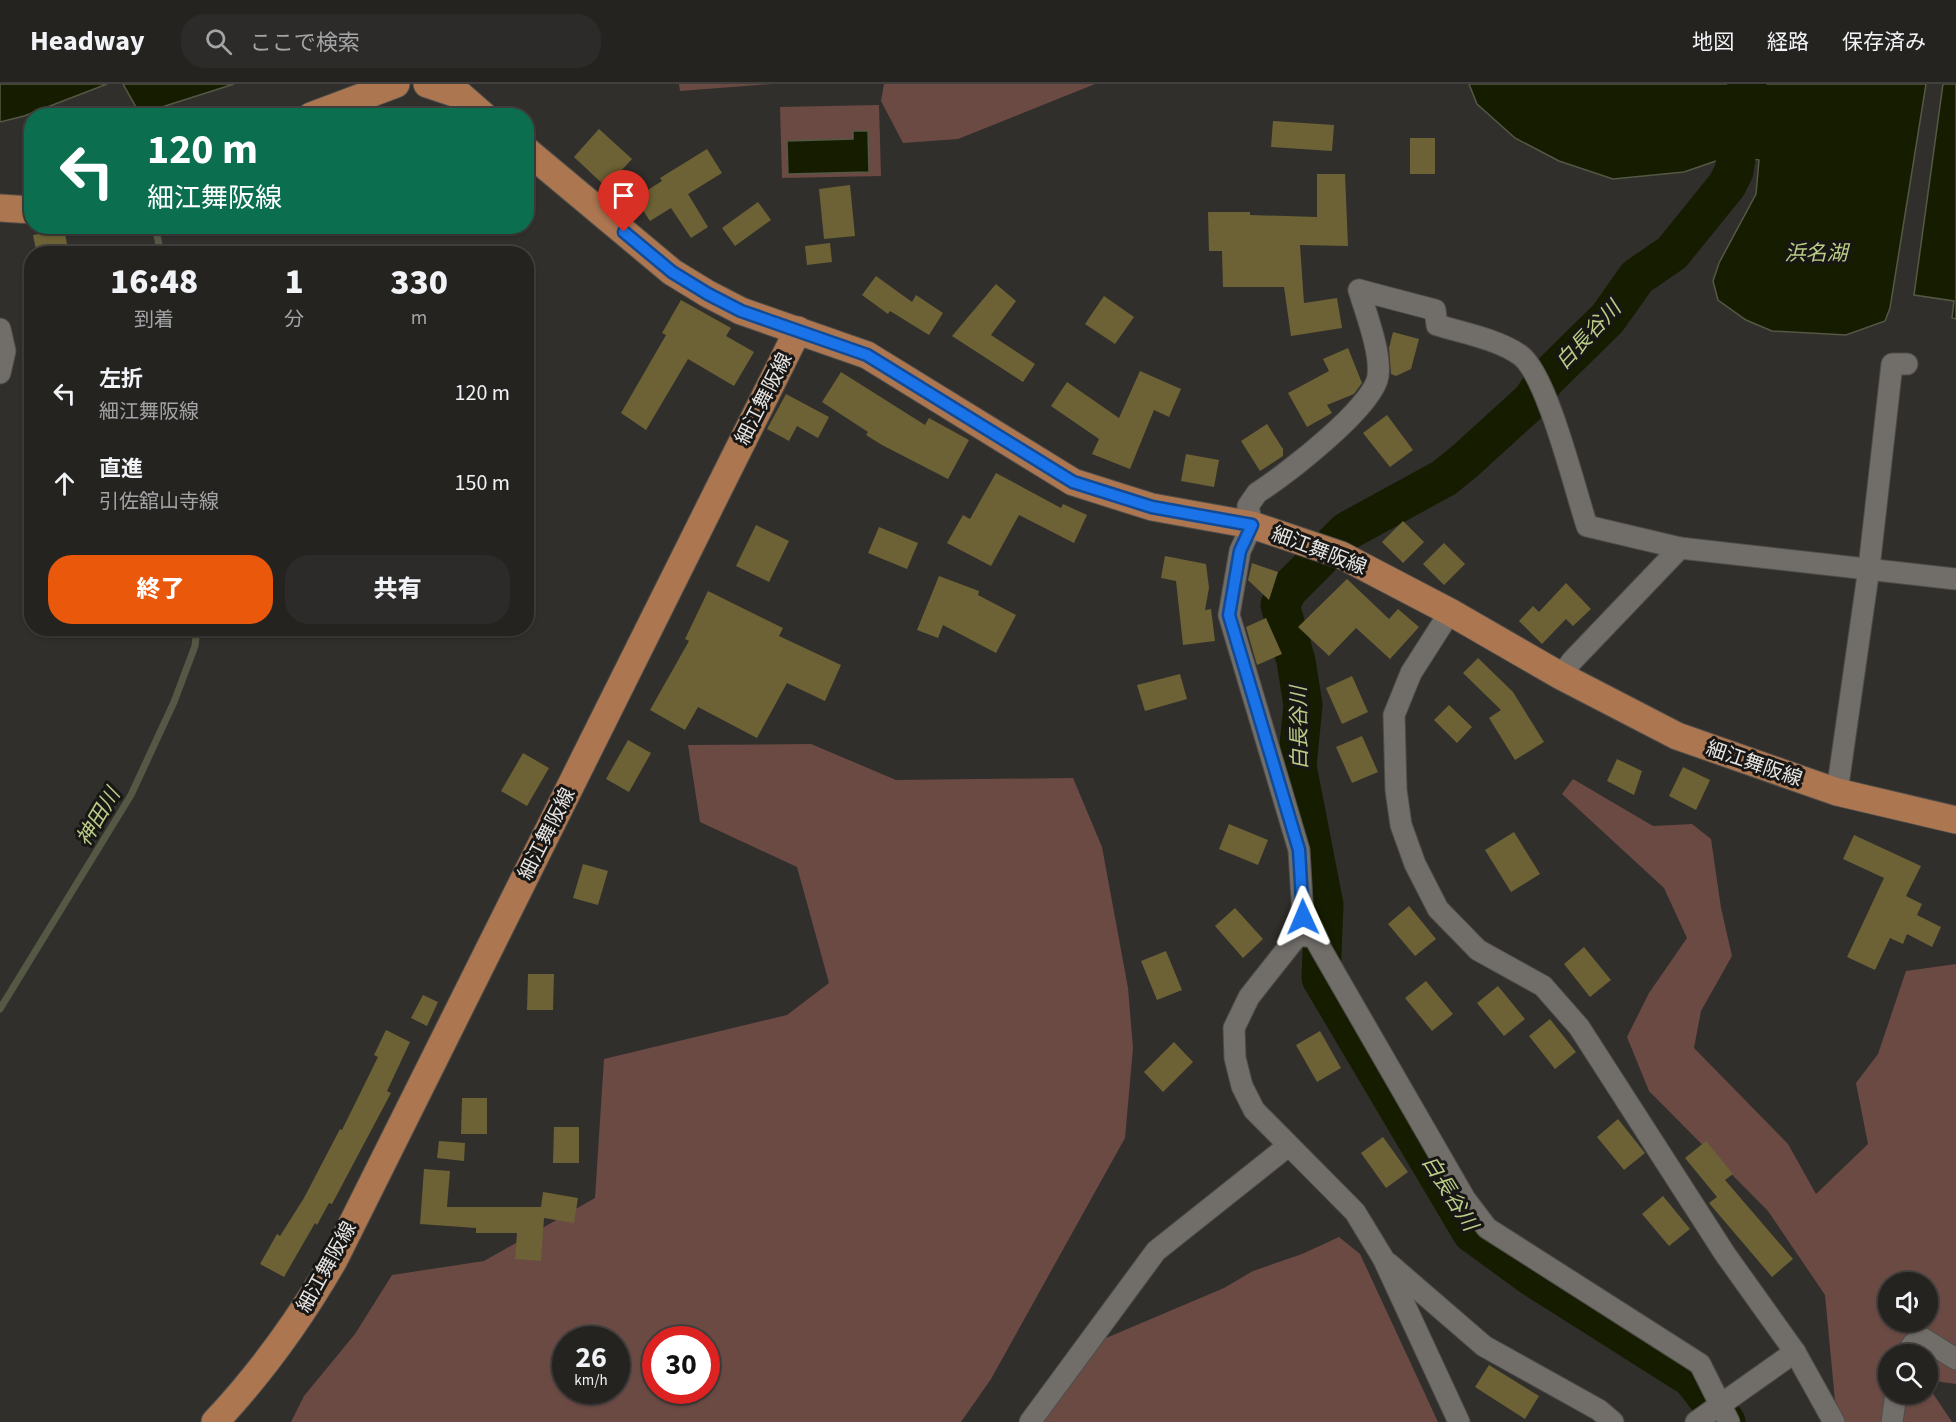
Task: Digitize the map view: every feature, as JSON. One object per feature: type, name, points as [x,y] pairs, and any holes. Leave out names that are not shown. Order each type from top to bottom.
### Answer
[{"type":"main road","points":[[332,108],[396,84]]},
{"type":"main road","points":[[427,84],[463,90],[478,108]]},
{"type":"main road","points":[[534,157],[672,272],[741,311],[798,330]]},
{"type":"main road","points":[[0,208],[24,210]]},
{"type":"main road","name":"細江舞阪線","points":[[215,1422],[285,1339],[334,1260],[798,330],[867,355],[1073,482],[1152,507],[1252,525],[1330,551],[1450,612],[1561,676],[1677,736],[1837,792],[1956,820]]},
{"type":"street","points":[[1459,1422],[1383,1258],[1355,1212],[1254,1110],[1242,1086],[1235,1058],[1234,1028],[1249,997],[1298,935],[1303,917],[1299,850],[1229,615],[1240,551],[1252,525],[1248,506],[1257,493],[1354,415],[1371,395],[1378,375],[1374,342],[1359,290],[1435,310],[1437,325],[1486,340],[1521,355],[1538,377],[1587,526],[1680,548],[1956,579]]},
{"type":"street","points":[[0,329],[5,351],[0,373]]},
{"type":"street","points":[[1837,792],[1869,568],[1892,364],[1907,364]]},
{"type":"street","points":[[1561,676],[1572,661],[1680,548]]},
{"type":"street","points":[[1450,612],[1411,673],[1394,715],[1396,790],[1401,825],[1414,864],[1438,909],[1478,950],[1543,986],[1580,1027],[1725,1254],[1795,1352],[1834,1422]]},
{"type":"street","points":[[1298,935],[1314,937],[1465,1199],[1487,1228],[1700,1364],[1725,1413]]},
{"type":"street","points":[[1030,1422],[1156,1251],[1288,1146]]},
{"type":"street","points":[[1383,1258],[1484,1346],[1599,1410],[1613,1422]]},
{"type":"street","points":[[1913,1344],[1922,1338],[1932,1344]]},
{"type":"street","points":[[1938,1348],[1956,1359]]},
{"type":"street","points":[[1696,1422],[1725,1413],[1795,1352]]},
{"type":"street","points":[[1892,1422],[1895,1404]]},
{"type":"shaded area","points":[[679,84],[772,84],[680,91]]},
{"type":"shaded area","points":[[884,84],[1095,84],[958,139],[903,143],[881,101]]},
{"type":"shaded area","points":[[879,105],[881,176],[782,178],[780,107]]},
{"type":"shaded area","points":[[811,744],[896,780],[1073,778],[1102,847],[1128,988],[1133,1048],[1125,1138],[991,1379],[961,1422],[291,1422],[304,1396],[355,1334],[392,1275],[484,1261],[595,1198],[604,1059],[787,1015],[829,983],[797,867],[700,822],[688,745]]},
{"type":"shaded area","points":[[1573,779],[1653,826],[1692,824],[1711,839],[1721,908],[1732,956],[1701,1011],[1694,1048],[1788,1144],[1816,1194],[1868,1144],[1856,1083],[1878,1054],[1906,971],[1956,964],[1956,1384],[1938,1381],[1938,1344],[1878,1344],[1878,1404],[1938,1404],[1938,1401],[1952,1422],[1837,1422],[1825,1295],[1768,1211],[1649,1091],[1627,1037],[1649,993],[1687,938],[1664,888],[1562,794]]},
{"type":"shaded area","points":[[1339,1237],[1360,1254],[1438,1422],[1036,1422],[1092,1344],[1224,1288],[1253,1271],[1302,1254]]},
{"type":"water","points":[[0,84],[107,84],[45,108],[24,108],[24,116],[0,122]]},
{"type":"water","points":[[123,84],[234,84],[159,108],[137,108]]},
{"type":"water","name":"浜名湖","points":[[1469,84],[1926,84],[1890,308],[1885,321],[1846,335],[1772,331],[1746,320],[1718,300],[1713,281],[1719,263],[1756,194],[1759,160],[1743,157],[1739,172],[1729,170],[1722,159],[1684,172],[1613,179],[1559,161],[1515,138],[1477,104]]},
{"type":"water","points":[[1943,84],[1956,84],[1956,319],[1952,318],[1954,301],[1914,295]]},
{"type":"water","points":[[853,131],[868,131],[869,172],[788,174],[787,141],[853,139]]},
{"type":"building","points":[[1273,121],[1334,125],[1332,151],[1271,147]]},
{"type":"building","points":[[599,129],[632,159],[606,187],[574,157]]},
{"type":"building","points":[[1410,138],[1435,138],[1435,174],[1410,174]]},
{"type":"building","points":[[707,149],[722,173],[688,194],[708,227],[691,238],[671,208],[650,221],[635,198],[662,181],[660,178]]},
{"type":"building","points":[[1317,174],[1345,174],[1348,246],[1300,245],[1304,303],[1337,298],[1342,328],[1291,336],[1284,287],[1223,287],[1222,251],[1209,251],[1208,212],[1250,212],[1250,215],[1317,217]]},
{"type":"building","points":[[850,185],[855,236],[824,239],[819,189]]},
{"type":"building","points":[[758,202],[771,220],[735,246],[722,228]]},
{"type":"building","points":[[65,234],[67,246],[35,246],[33,235]]},
{"type":"building","points":[[830,243],[832,262],[807,265],[805,246]]},
{"type":"building","points":[[876,276],[912,302],[916,295],[943,313],[929,335],[890,311],[888,314],[862,295]]},
{"type":"building","points":[[996,284],[1016,301],[991,335],[1035,364],[1023,382],[952,336]]},
{"type":"building","points":[[1104,296],[1134,317],[1115,344],[1085,324]]},
{"type":"building","points":[[681,300],[731,328],[726,336],[754,352],[734,386],[688,359],[646,430],[621,413],[666,335],[662,333]]},
{"type":"building","points":[[1393,332],[1419,339],[1411,369],[1396,376],[1391,374],[1389,348]]},
{"type":"building","points":[[1348,348],[1362,383],[1354,394],[1327,405],[1332,413],[1307,427],[1288,393],[1329,371],[1323,359]]},
{"type":"building","points":[[1140,371],[1181,389],[1169,417],[1154,410],[1130,469],[1092,454],[1099,439],[1051,406],[1067,382],[1119,418]]},
{"type":"building","points":[[841,372],[925,425],[929,418],[969,440],[948,479],[882,445],[866,435],[868,432],[822,402]]},
{"type":"building","points":[[786,394],[829,417],[818,438],[797,426],[789,441],[767,429]]},
{"type":"building","points":[[1387,415],[1413,450],[1390,467],[1363,433]]},
{"type":"building","points":[[1267,424],[1283,449],[1283,456],[1260,471],[1241,441]]},
{"type":"building","points":[[1186,454],[1219,460],[1214,487],[1181,481]]},
{"type":"building","points":[[996,473],[1061,508],[1063,504],[1087,515],[1074,543],[1019,515],[991,566],[947,543],[963,515],[970,519]]},
{"type":"building","points":[[1403,521],[1424,542],[1403,563],[1382,542]]},
{"type":"building","points":[[756,525],[789,541],[769,582],[736,566]]},
{"type":"building","points":[[879,527],[918,543],[907,569],[868,553]]},
{"type":"building","points":[[1444,543],[1465,564],[1444,585],[1423,564]]},
{"type":"building","points":[[1165,556],[1206,564],[1209,588],[1205,610],[1211,609],[1215,641],[1183,645],[1176,581],[1161,578]]},
{"type":"building","points":[[1252,563],[1278,572],[1269,600],[1248,580]]},
{"type":"building","points":[[939,576],[979,591],[978,595],[1016,615],[996,653],[943,625],[938,638],[917,630]]},
{"type":"building","points":[[1347,579],[1389,619],[1398,609],[1419,627],[1390,659],[1356,628],[1329,656],[1298,627]]},
{"type":"building","points":[[1566,583],[1591,609],[1573,626],[1566,619],[1542,644],[1519,621],[1533,606],[1539,612]]},
{"type":"building","points":[[708,591],[783,628],[779,636],[841,665],[825,701],[787,683],[757,738],[698,707],[685,730],[650,710],[689,641],[685,639]]},
{"type":"building","points":[[1266,618],[1282,654],[1257,665],[1246,627]]},
{"type":"building","points":[[1478,658],[1513,692],[1544,742],[1515,760],[1489,718],[1501,710],[1463,673]]},
{"type":"building","points":[[1180,674],[1187,699],[1145,711],[1137,685]]},
{"type":"building","points":[[1352,676],[1368,712],[1342,724],[1326,688]]},
{"type":"building","points":[[1449,705],[1472,727],[1457,743],[1434,720]]},
{"type":"building","points":[[1362,736],[1378,772],[1352,783],[1336,747]]},
{"type":"building","points":[[628,740],[651,753],[629,792],[606,779]]},
{"type":"building","points":[[523,753],[549,768],[527,806],[501,791]]},
{"type":"building","points":[[1617,759],[1642,771],[1634,795],[1607,781]]},
{"type":"building","points":[[1683,767],[1710,780],[1696,810],[1669,796]]},
{"type":"building","points":[[1229,824],[1268,840],[1258,865],[1219,849]]},
{"type":"building","points":[[1514,832],[1540,874],[1511,892],[1485,850]]},
{"type":"building","points":[[1854,835],[1921,866],[1906,896],[1922,904],[1917,915],[1941,927],[1932,947],[1907,934],[1903,944],[1890,938],[1875,970],[1847,957],[1884,878],[1843,859]]},
{"type":"building","points":[[583,864],[608,871],[598,905],[573,898]]},
{"type":"building","points":[[1409,906],[1436,939],[1415,956],[1388,924]]},
{"type":"building","points":[[1235,908],[1263,939],[1243,958],[1215,926]]},
{"type":"building","points":[[1584,947],[1611,980],[1590,997],[1564,964]]},
{"type":"building","points":[[1166,951],[1182,990],[1157,1000],[1141,961]]},
{"type":"building","points":[[528,974],[554,974],[553,1010],[527,1010]]},
{"type":"building","points":[[1426,981],[1453,1014],[1432,1031],[1405,998]]},
{"type":"building","points":[[1498,986],[1525,1019],[1504,1036],[1477,1003]]},
{"type":"building","points":[[423,995],[438,1002],[427,1026],[411,1018]]},
{"type":"building","points":[[1550,1019],[1576,1052],[1555,1069],[1529,1036]]},
{"type":"building","points":[[386,1030],[410,1042],[387,1091],[391,1093],[332,1204],[329,1203],[317,1225],[315,1223],[284,1277],[260,1264],[277,1234],[280,1236],[304,1198],[340,1129],[342,1130],[378,1057],[374,1055]]},
{"type":"building","points":[[1320,1031],[1341,1068],[1317,1082],[1296,1045]]},
{"type":"building","points":[[1174,1042],[1193,1062],[1163,1092],[1144,1072]]},
{"type":"building","points":[[462,1098],[487,1098],[487,1134],[461,1134]]},
{"type":"building","points":[[1618,1119],[1645,1153],[1624,1170],[1597,1137]]},
{"type":"building","points":[[554,1127],[579,1127],[579,1163],[553,1163]]},
{"type":"building","points":[[1383,1137],[1408,1172],[1386,1188],[1361,1153]]},
{"type":"building","points":[[439,1141],[465,1143],[464,1161],[437,1158]]},
{"type":"building","points":[[1706,1141],[1733,1174],[1725,1180],[1793,1259],[1772,1277],[1709,1203],[1717,1197],[1685,1158]]},
{"type":"building","points":[[424,1169],[450,1171],[447,1207],[541,1207],[543,1192],[578,1198],[574,1223],[544,1218],[541,1261],[515,1259],[517,1233],[476,1233],[476,1228],[420,1224]]},
{"type":"building","points":[[1663,1196],[1690,1229],[1669,1246],[1642,1214]]},
{"type":"building","points":[[1489,1365],[1539,1396],[1525,1419],[1475,1387]]},
{"type":"waterway","name":"白長谷川","points":[[1726,1422],[1692,1378],[1531,1276],[1472,1233],[1321,978],[1324,905],[1297,766],[1303,705],[1296,661],[1280,605],[1288,590],[1347,531],[1444,478],[1465,461],[1532,400],[1545,380],[1608,318],[1637,277],[1672,253],[1727,185],[1734,171],[1747,84]]},
{"type":"waterway","name":"神田川","points":[[157,234],[159,246]]},
{"type":"waterway","name":"神田川","points":[[0,1009],[131,795],[174,702],[195,646],[196,636]]},
{"type":"route","points":[[624,232],[672,272],[708,294],[741,311],[867,355],[1073,482],[1152,507],[1252,525],[1240,551],[1229,615],[1299,850],[1303,917]]}]
